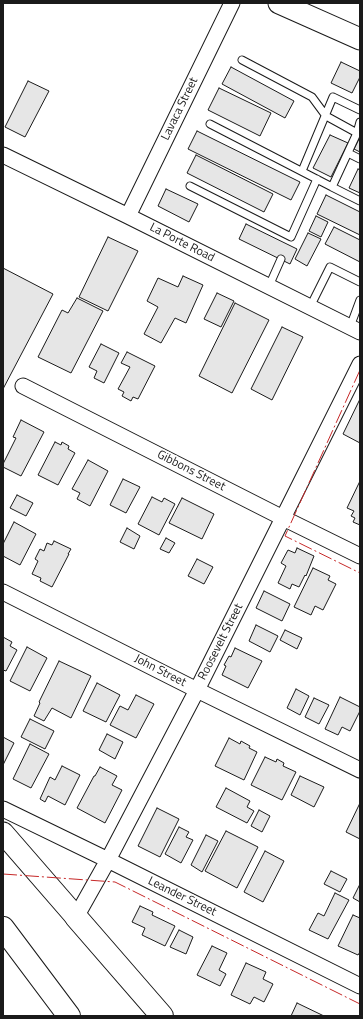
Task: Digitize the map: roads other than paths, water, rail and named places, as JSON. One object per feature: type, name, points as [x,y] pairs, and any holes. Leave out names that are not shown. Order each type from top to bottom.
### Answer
[{"type":"highway","points":[[76,917],[162,1016]]},
{"type":"highway","points":[[3,928],[69,1016]]},
{"type":"main road","points":[[279,3],[360,39]]},
{"type":"main road","points":[[3,833],[76,917]]},
{"type":"street","name":"Lavaca Street","points":[[128,216],[232,3]]},
{"type":"street","name":"La Porte Road","points":[[3,156],[128,216],[355,329]]},
{"type":"street","name":"Roosevelt Street","points":[[76,917],[108,860],[197,690],[360,364]]},
{"type":"street","name":"Gibbons Street","points":[[23,386],[360,556]]},
{"type":"street","name":"John Street","points":[[3,592],[360,770]]},
{"type":"street","name":"Leander Street","points":[[3,809],[360,986]]},
{"type":"lane","points":[[242,60],[312,97],[326,116],[357,133]]},
{"type":"lane","points":[[302,171],[333,97],[360,110]]},
{"type":"lane","points":[[332,187],[357,133],[360,122]]},
{"type":"lane","points":[[210,124],[360,201]]},
{"type":"lane","points":[[348,153],[360,159]]},
{"type":"lane","points":[[190,186],[290,241],[317,179]]},
{"type":"lane","points":[[269,286],[281,259]]},
{"type":"lane","points":[[310,307],[330,267],[360,282]]},
{"type":"lane","points":[[355,329],[360,300]]}]
